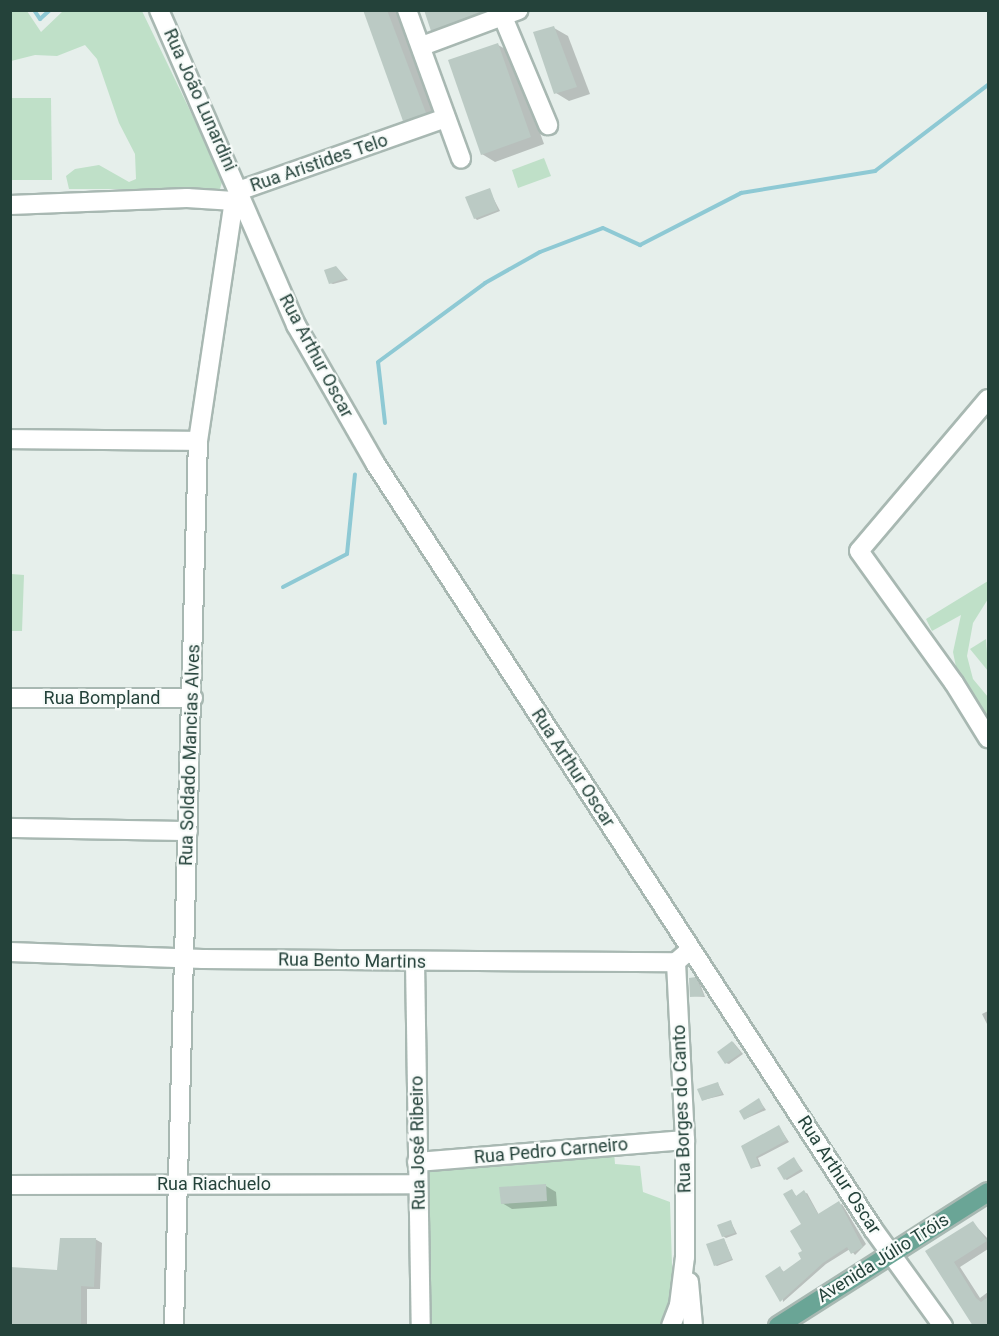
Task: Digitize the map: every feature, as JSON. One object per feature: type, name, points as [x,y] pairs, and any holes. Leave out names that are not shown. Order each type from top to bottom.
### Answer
[{"type":"main road","name":"Avenida Júlio Tróis","points":[[778,1326],[988,1192]]},
{"type":"street","name":"Rua João Lunardini","points":[[159,10],[237,195]]},
{"type":"street","points":[[407,10],[461,158]]},
{"type":"street","points":[[422,46],[507,12],[548,125]]},
{"type":"street","name":"Rua Aristides Telo","points":[[237,195],[446,118]]},
{"type":"street","points":[[10,205],[237,195]]},
{"type":"street","name":"Rua Soldado Mancias Alves","points":[[174,1326],[176,1184],[193,698],[198,441],[237,195]]},
{"type":"street","name":"Rua Arthur Oscar","points":[[237,195],[296,325],[375,463],[683,956],[943,1326]]},
{"type":"street","points":[[988,399],[859,551],[954,683],[988,738]]},
{"type":"street","points":[[10,439],[198,441]]},
{"type":"street","name":"Rua Bompland","points":[[10,698],[193,698]]},
{"type":"street","points":[[10,828],[188,831]]},
{"type":"street","name":"Rua Bento Martins","points":[[10,952],[415,961],[683,956]]},
{"type":"street","name":"Rua Borges do Canto","points":[[683,956],[685,1257],[693,1326]]},
{"type":"street","name":"Rua José Ribeiro","points":[[415,961],[421,1326]]},
{"type":"street","name":"Rua Pedro Carneiro","points":[[417,1162],[685,1140]]},
{"type":"street","name":"Rua Riachuelo","points":[[10,1185],[418,1184]]},
{"type":"street","name":"Rua Borges do Canto","points":[[671,1326],[679,1305],[685,1257]]},
{"type":"green space","points":[[10,11],[27,11],[41,32],[63,11],[142,11],[223,179],[220,189],[69,189],[66,176],[75,169],[99,165],[129,182],[136,179],[135,154],[119,123],[97,59],[85,45],[57,56],[35,55],[11,61]]},
{"type":"green space","points":[[10,98],[51,98],[52,180],[11,180]]},
{"type":"green space","points":[[544,158],[551,176],[518,188],[512,170]]},
{"type":"green space","points":[[11,574],[24,575],[22,631],[11,631]]},
{"type":"green space","points":[[988,581],[988,599],[973,623],[967,656],[973,679],[988,697],[988,718],[958,677],[953,652],[961,615],[932,631],[926,619]]},
{"type":"green space","points":[[986,639],[988,666],[988,671],[970,649]]},
{"type":"green space","points":[[614,1151],[615,1164],[640,1166],[643,1192],[670,1202],[673,1296],[667,1325],[430,1325],[425,1168]]},
{"type":"building","points":[[363,10],[387,10],[426,113],[403,121]]},
{"type":"building","points":[[424,10],[485,10],[431,31]]},
{"type":"building","points":[[554,26],[577,87],[554,94],[533,32]]},
{"type":"building","points":[[498,43],[531,137],[481,155],[448,60]]},
{"type":"building","points":[[490,188],[498,210],[474,219],[465,197]]},
{"type":"building","points":[[336,266],[346,278],[329,284],[324,270]]},
{"type":"building","points":[[696,977],[704,996],[690,997],[689,978]]},
{"type":"building","points":[[732,1041],[741,1053],[725,1064],[717,1052]]},
{"type":"building","points":[[718,1082],[722,1094],[702,1101],[697,1089]]},
{"type":"building","points":[[759,1098],[764,1108],[744,1120],[739,1111]]},
{"type":"building","points":[[779,1125],[787,1140],[756,1157],[759,1165],[751,1169],[741,1146]]},
{"type":"building","points":[[794,1157],[801,1169],[784,1180],[777,1168]]},
{"type":"building","points":[[546,1184],[547,1201],[501,1204],[499,1187]]},
{"type":"building","points":[[792,1189],[796,1196],[804,1190],[818,1214],[839,1201],[863,1247],[851,1254],[847,1247],[823,1263],[780,1302],[765,1276],[780,1266],[783,1272],[801,1259],[798,1253],[802,1251],[790,1231],[801,1224],[783,1194]]},
{"type":"building","points":[[731,1220],[735,1233],[722,1237],[717,1225]]},
{"type":"building","points":[[973,1221],[987,1241],[954,1262],[976,1298],[981,1302],[988,1297],[988,1326],[973,1326],[925,1251]]},
{"type":"building","points":[[60,1238],[96,1238],[94,1287],[81,1286],[81,1326],[10,1326],[10,1267],[57,1270]]},
{"type":"building","points":[[724,1238],[732,1259],[714,1266],[706,1244]]},
{"type":"waterway","points":[[34,10],[40,19],[50,10]]},
{"type":"waterway","points":[[385,423],[378,362],[485,283],[540,252],[603,228],[640,245],[741,193],[875,171],[988,85]]},
{"type":"waterway","points":[[283,587],[347,554],[355,474]]}]
